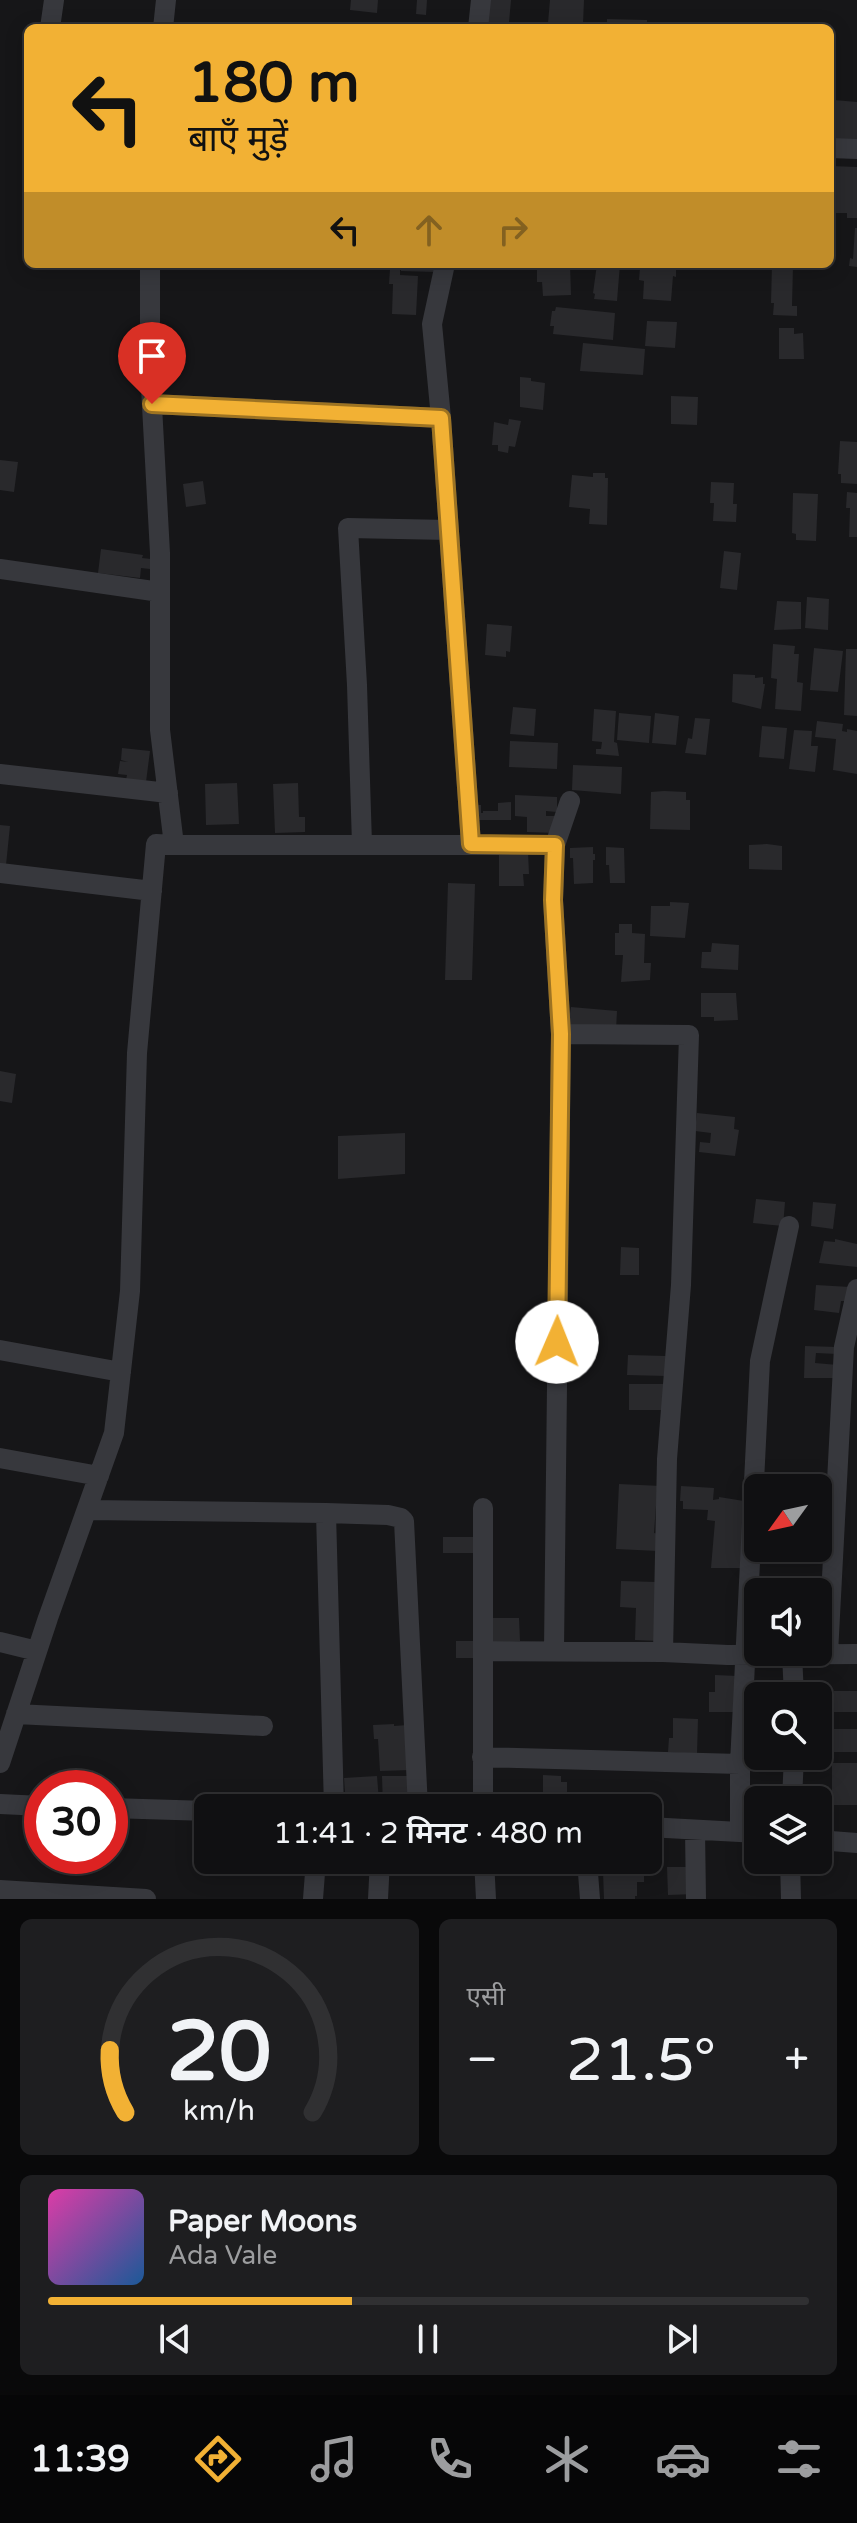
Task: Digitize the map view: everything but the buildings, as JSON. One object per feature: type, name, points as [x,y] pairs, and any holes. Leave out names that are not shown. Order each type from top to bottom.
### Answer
[{"type":"street","points":[[51,24],[54,0]]},
{"type":"street","points":[[163,24],[166,0]]},
{"type":"street","points":[[478,24],[481,0]]},
{"type":"street","points":[[834,148],[857,149]]},
{"type":"street","points":[[150,268],[160,592],[160,730],[174,845]]},
{"type":"street","points":[[444,268],[432,324],[471,844]]},
{"type":"street","points":[[152,404],[441,418]]},
{"type":"street","points":[[362,844],[348,528],[449,530]]},
{"type":"street","points":[[0,569],[160,592]]},
{"type":"street","points":[[0,774],[168,793]]},
{"type":"street","points":[[554,1650],[561,1034],[553,900],[555,845],[570,801]]},
{"type":"street","points":[[0,1763],[114,1433],[130,1291],[137,1053],[156,844],[555,845]]},
{"type":"street","points":[[0,873],[152,891]]},
{"type":"street","points":[[561,1034],[689,1035],[681,1285],[667,1459],[663,1652]]},
{"type":"street","points":[[749,1578],[760,1361],[789,1226]]},
{"type":"street","points":[[832,1578],[844,1347],[857,1289]]},
{"type":"street","points":[[0,1350],[121,1372]]},
{"type":"street","points":[[0,1458],[99,1476]]},
{"type":"street","points":[[483,1508],[483,1794]]},
{"type":"street","points":[[87,1510],[326,1513],[401,1518],[404,1521],[417,1794]]},
{"type":"street","points":[[326,1513],[334,1794]]},
{"type":"street","points":[[0,1642],[37,1651]]},
{"type":"street","points":[[483,1651],[744,1655]]},
{"type":"street","points":[[832,1654],[857,1654]]},
{"type":"street","points":[[744,1666],[740,1764],[744,1794]]},
{"type":"street","points":[[16,1714],[263,1726]]},
{"type":"street","points":[[482,1757],[740,1764]]},
{"type":"street","points":[[0,1804],[24,1805]]},
{"type":"street","points":[[128,1809],[194,1811]]},
{"type":"street","points":[[662,1828],[744,1832]]},
{"type":"street","points":[[695,1830],[696,1899]]},
{"type":"street","points":[[832,1841],[857,1843]]},
{"type":"street","points":[[313,1899],[315,1874]]},
{"type":"street","points":[[378,1899],[379,1874]]},
{"type":"street","points":[[485,1874],[486,1899]]},
{"type":"street","points":[[588,1874],[590,1899]]},
{"type":"street","points":[[790,1874],[791,1899]]},
{"type":"street","points":[[0,1890],[146,1899]]},
{"type":"route","points":[[152,404],[441,418],[471,844],[555,845],[553,900],[561,1034],[557,1342]]}]
